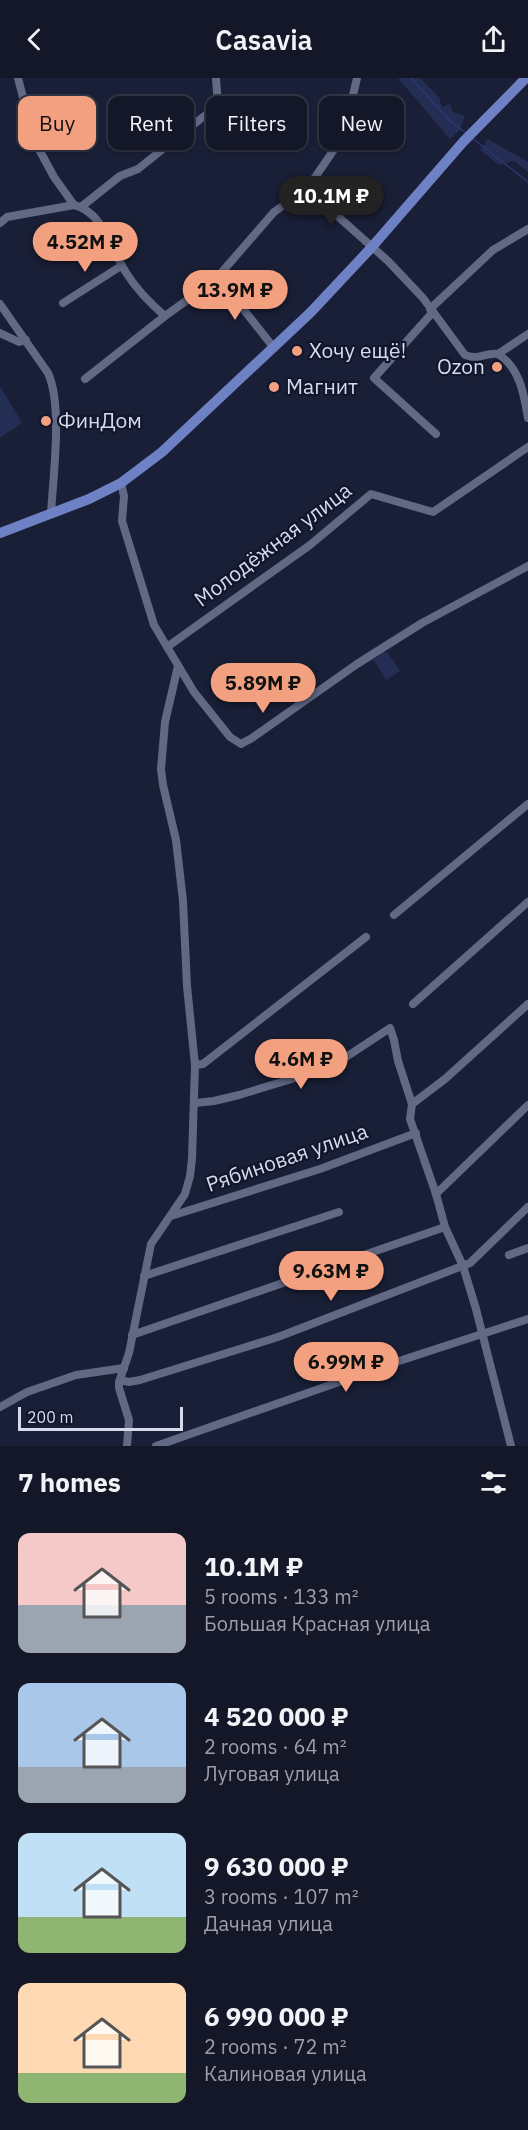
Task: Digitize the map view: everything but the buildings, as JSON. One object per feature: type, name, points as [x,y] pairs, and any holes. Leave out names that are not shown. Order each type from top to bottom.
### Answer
[{"type":"main road","points":[[0,534],[121,483],[162,452],[311,312],[371,248],[463,141],[526,78]]},
{"type":"street","points":[[18,78],[34,140],[54,177],[78,206],[94,216],[121,266],[143,295],[165,316]]},
{"type":"street","points":[[0,223],[7,217],[78,206],[120,176],[138,169],[218,105],[216,78]]},
{"type":"street","points":[[85,379],[218,277],[274,212],[307,189],[344,135],[352,117],[353,95],[357,78]]},
{"type":"street","points":[[307,189],[388,261],[432,310],[465,355],[474,358],[493,353],[498,354],[528,394]]},
{"type":"street","points":[[436,434],[374,378],[432,310],[493,250],[528,229]]},
{"type":"street","points":[[63,303],[121,266]]},
{"type":"street","points":[[218,277],[274,348]]},
{"type":"street","points":[[0,304],[48,373],[55,395],[51,514]]},
{"type":"street","points":[[0,333],[19,342],[26,340]]},
{"type":"street","points":[[498,354],[528,334]]},
{"type":"street","points":[[520,381],[528,418]]},
{"type":"street","name":"Молодёжная улица","points":[[167,647],[310,545],[371,494],[433,512],[528,447]]},
{"type":"street","points":[[121,483],[124,496],[122,521],[154,625],[211,715],[230,737],[241,744],[412,629],[489,585],[528,566]]},
{"type":"street","points":[[127,1446],[129,1420],[119,1388],[120,1380],[152,1244],[184,1194],[190,1176],[195,1103],[195,1065],[187,986],[179,859],[161,769],[165,722],[178,666]]},
{"type":"street","points":[[394,915],[528,804]]},
{"type":"street","points":[[413,1004],[528,902]]},
{"type":"street","points":[[195,1065],[203,1065],[366,937]]},
{"type":"street","points":[[412,1104],[445,1079],[528,1004]]},
{"type":"street","points":[[195,1103],[238,1095],[331,1067],[390,1028],[412,1104],[410,1119],[445,1227],[462,1266],[512,1446]]},
{"type":"street","points":[[436,1194],[528,1105]]},
{"type":"street","name":"Рябиновая улица","points":[[170,1216],[320,1169],[416,1133]]},
{"type":"street","points":[[120,1380],[129,1382],[140,1380],[278,1337],[470,1263],[528,1207]]},
{"type":"street","points":[[144,1276],[339,1212]]},
{"type":"street","points":[[132,1335],[445,1227]]},
{"type":"street","points":[[509,1255],[528,1248]]},
{"type":"street","points":[[156,1446],[528,1319]]},
{"type":"street","points":[[0,1407],[27,1392],[76,1375],[124,1368]]},
{"type":"shaded area","points":[[398,78],[420,78],[439,97],[442,107],[450,104],[453,112],[465,116],[460,130],[450,139]]},
{"type":"shaded area","points":[[488,139],[528,162],[528,172],[514,161],[499,165],[480,150]]},
{"type":"shaded area","points":[[0,386],[22,423],[0,438]]},
{"type":"shaded area","points":[[384,652],[388,653],[400,671],[386,680],[373,659]]},
{"type":"waterway","points":[[411,78],[452,123],[466,133]]},
{"type":"waterway","points":[[472,138],[528,182]]},
{"type":"place","name":"Хочу ещё!","points":[[297,351]]},
{"type":"place","name":"Ozon","points":[[497,367]]},
{"type":"place","name":"Магнит","points":[[274,387]]},
{"type":"place","name":"ФинДом","points":[[46,421]]}]
